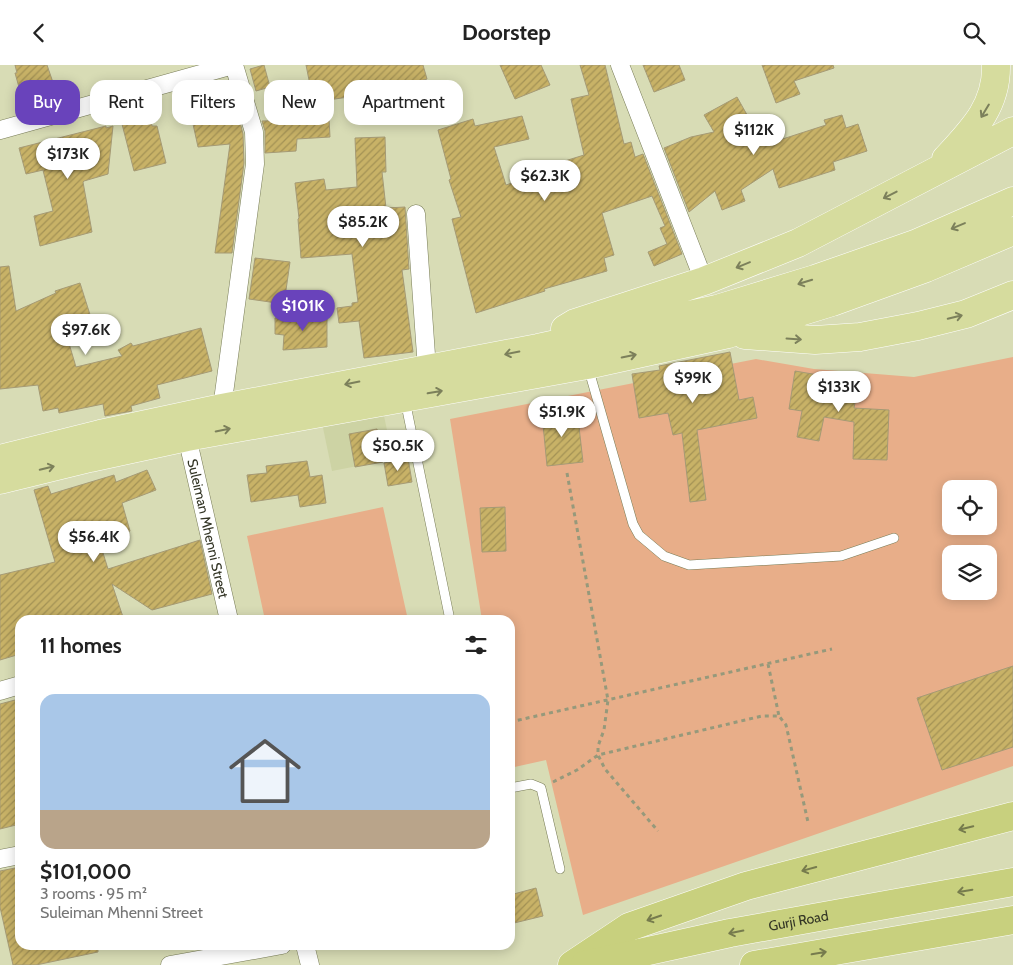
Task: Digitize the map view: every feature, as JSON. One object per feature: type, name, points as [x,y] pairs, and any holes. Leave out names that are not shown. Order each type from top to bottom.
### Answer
[{"type":"highway","points":[[572,965],[629,927],[746,886],[1013,816]]},
{"type":"highway","name":"Gurji Road","points":[[585,965],[730,933],[1013,882]]},
{"type":"highway","points":[[754,965],[1013,920]]},
{"type":"main road","points":[[933,173],[968,135],[988,109],[996,80],[996,65]]},
{"type":"main road","points":[[538,348],[575,323],[704,281],[798,243],[1013,131]]},
{"type":"main road","points":[[0,459],[100,434],[222,408],[538,348],[717,309],[815,279],[1010,213]]},
{"type":"main road","points":[[0,480],[186,437],[587,365],[728,334],[832,302],[918,271],[1010,213]]},
{"type":"main road","points":[[728,334],[815,340],[860,337],[918,326],[966,314],[1013,295]]},
{"type":"street","points":[[0,130],[233,65],[254,132],[255,164],[222,408]]},
{"type":"street","points":[[620,65],[704,281]]},
{"type":"street","points":[[416,214],[427,369]]},
{"type":"street","name":"Suleiman Mhenni Street","points":[[186,437],[228,615]]},
{"type":"street","points":[[0,691],[15,686]]},
{"type":"street","points":[[0,859],[15,856]]},
{"type":"street","points":[[170,965],[254,950]]},
{"type":"street","points":[[306,950],[310,965]]},
{"type":"lane","points":[[587,365],[633,524],[639,535],[664,557],[689,565],[841,557],[894,538]]},
{"type":"lane","points":[[404,397],[449,615]]},
{"type":"lane","points":[[515,787],[531,784],[541,788],[560,869]]},
{"type":"path","points":[[567,473],[608,700],[604,730],[598,746],[598,755],[605,769],[658,831]]},
{"type":"path","points":[[515,721],[832,649]]},
{"type":"path","points":[[768,664],[779,716],[786,725],[808,821]]},
{"type":"path","points":[[541,788],[577,770],[598,755],[762,716],[779,716]]},
{"type":"shaded area","points":[[1013,357],[1013,766],[583,915],[546,760],[515,767],[515,615],[481,615],[450,419],[756,359],[814,369],[914,377]]},
{"type":"shaded area","points":[[383,411],[393,459],[332,471],[322,423]]},
{"type":"shaded area","points":[[383,507],[407,615],[264,615],[247,536]]},
{"type":"building","points":[[15,65],[47,65],[52,80],[17,80],[15,73],[17,73]]},
{"type":"building","points":[[264,65],[268,80],[264,80],[264,89],[256,91],[250,69]]},
{"type":"building","points":[[306,65],[423,65],[427,79],[344,80],[344,98],[334,99],[334,80],[309,80]]},
{"type":"building","points":[[500,65],[541,65],[550,85],[515,99]]},
{"type":"building","points":[[580,65],[605,65],[624,144],[631,142],[635,157],[643,154],[682,254],[654,266],[648,252],[667,244],[660,228],[665,226],[652,196],[602,213],[614,255],[604,258],[607,271],[544,289],[545,291],[476,313],[452,219],[461,217],[449,180],[451,179],[438,130],[454,125],[463,125],[463,122],[473,119],[475,126],[522,116],[529,139],[494,147],[506,185],[553,169],[552,165],[584,155],[571,99],[589,95]]},
{"type":"building","points":[[643,65],[679,65],[685,80],[654,92]]},
{"type":"building","points":[[762,65],[833,65],[834,68],[794,81],[800,94],[776,103]]},
{"type":"building","points":[[737,97],[764,145],[826,125],[824,120],[842,115],[846,128],[858,124],[867,151],[833,162],[835,170],[779,188],[773,169],[741,190],[745,201],[722,210],[715,191],[689,212],[664,148],[691,137],[714,132],[704,115]]},
{"type":"building","points":[[262,121],[264,121],[264,125],[329,125],[330,137],[297,139],[296,151],[265,153],[265,131]]},
{"type":"building","points":[[122,125],[157,126],[166,163],[134,171]]},
{"type":"building","points":[[193,125],[241,125],[244,163],[232,253],[215,253],[230,144],[198,147]]},
{"type":"building","points":[[106,126],[106,128],[113,126],[108,174],[83,182],[92,232],[40,246],[34,216],[53,211],[43,170],[26,174],[19,148]]},
{"type":"building","points":[[385,137],[386,172],[382,172],[386,208],[405,207],[409,269],[402,270],[413,352],[364,358],[359,321],[339,323],[337,308],[352,306],[352,303],[358,302],[352,254],[301,258],[295,183],[324,179],[326,190],[357,187],[355,138]]},
{"type":"building","points":[[255,258],[290,262],[284,304],[249,299]]},
{"type":"building","points":[[9,266],[16,311],[56,293],[55,291],[80,283],[92,321],[65,330],[76,367],[122,356],[118,350],[131,343],[133,346],[201,328],[212,371],[157,385],[160,398],[131,406],[132,411],[105,416],[103,404],[59,413],[58,408],[43,411],[38,385],[0,389],[0,267]]},
{"type":"building","points":[[327,316],[327,347],[283,350],[284,335],[275,334],[275,318]]},
{"type":"building","points":[[730,352],[739,400],[753,397],[757,418],[697,430],[706,500],[690,502],[682,433],[673,435],[668,413],[639,418],[632,374],[660,370],[659,366]]},
{"type":"building","points":[[795,371],[859,382],[854,408],[889,410],[887,460],[853,459],[854,422],[824,417],[819,441],[797,437],[802,411],[789,409]]},
{"type":"building","points":[[577,409],[583,462],[547,466],[542,414]]},
{"type":"building","points":[[377,429],[383,462],[355,467],[349,434]]},
{"type":"building","points":[[408,458],[412,482],[388,486],[384,463]]},
{"type":"building","points":[[307,461],[310,477],[322,475],[326,503],[300,507],[298,495],[251,502],[247,475],[267,473],[266,466]]},
{"type":"building","points":[[147,470],[156,490],[122,503],[130,531],[99,540],[108,569],[200,540],[212,594],[152,610],[112,584],[122,615],[15,615],[15,656],[0,660],[0,575],[55,562],[34,490],[48,486],[51,494],[114,475],[116,482]]},
{"type":"building","points":[[505,507],[506,551],[482,552],[480,508]]},
{"type":"building","points":[[1013,666],[1013,747],[942,770],[917,698]]},
{"type":"building","points":[[15,700],[15,825],[0,829],[0,704]]},
{"type":"building","points":[[15,868],[15,950],[98,950],[98,952],[36,965],[13,965],[0,907],[0,871]]},
{"type":"building","points":[[536,888],[543,916],[515,923],[515,894]]}]
